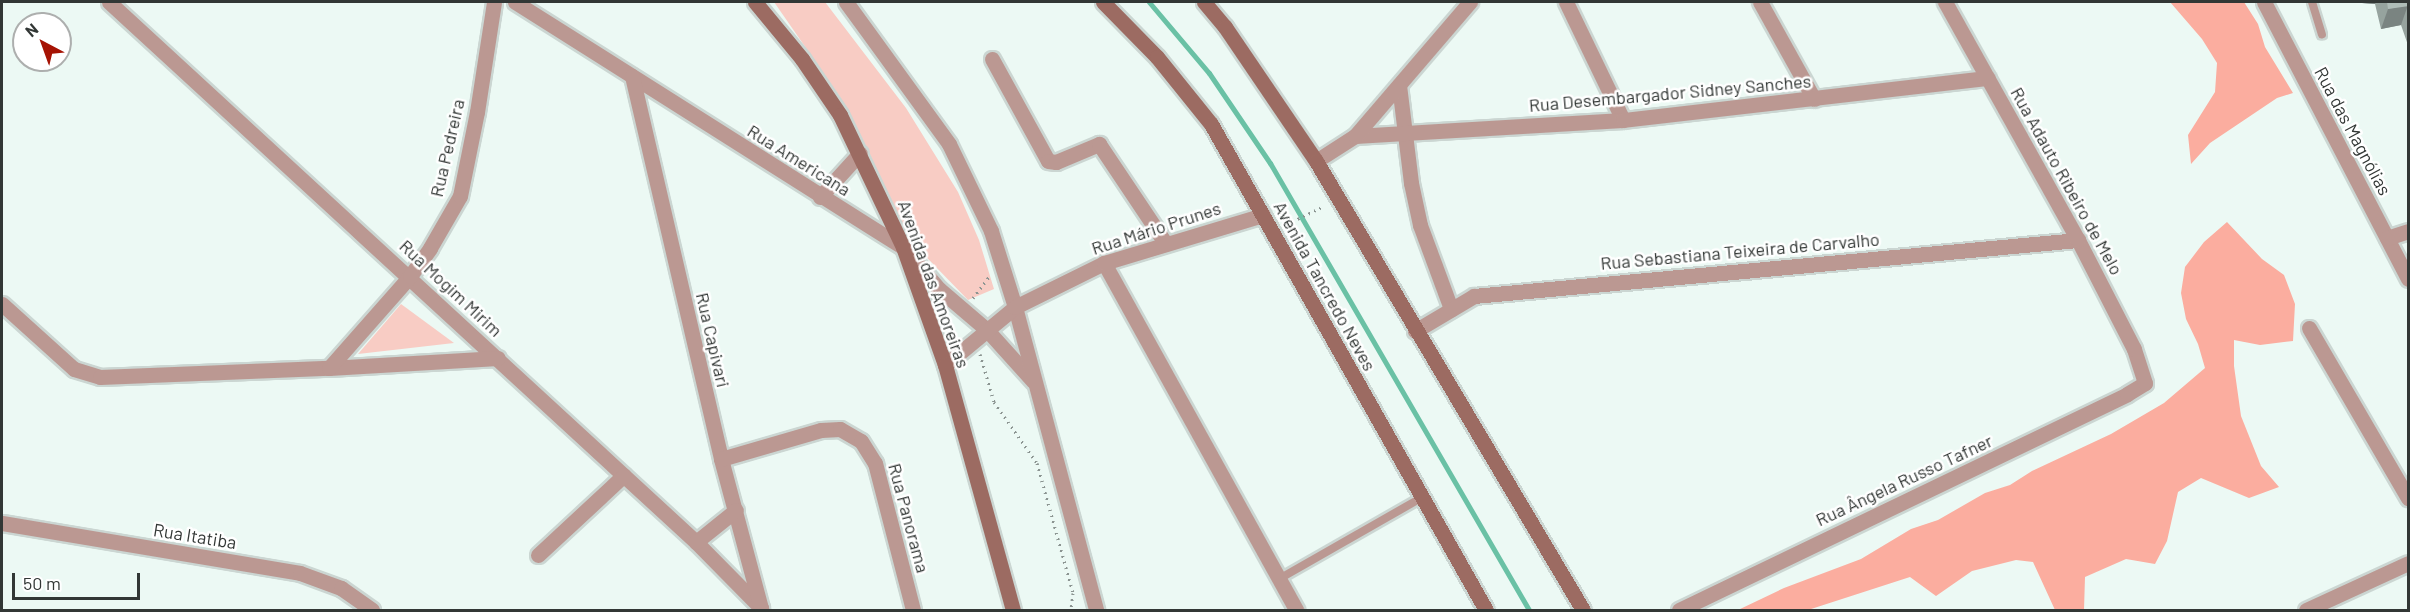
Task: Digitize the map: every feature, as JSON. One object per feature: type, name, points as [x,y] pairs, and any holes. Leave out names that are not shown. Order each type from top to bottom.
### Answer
[{"type":"main road","name":"Avenida das Amoreiras","points":[[755,2],[822,87],[860,153],[903,247],[945,365],[1013,610]]},
{"type":"main road","name":"Avenida Tancredo Neves","points":[[1103,2],[1157,57],[1211,124],[1486,610]]},
{"type":"main road","points":[[1204,2],[1225,27],[1316,161],[1583,610]]},
{"type":"street","name":"Rua Mogim Mirim","points":[[109,2],[410,276],[696,542],[762,609]]},
{"type":"street","name":"Rua Pedreira","points":[[328,368],[410,276],[430,248],[460,196],[477,112],[494,2]]},
{"type":"street","name":"Rua Americana","points":[[515,2],[820,197],[903,247],[934,283],[987,330],[1035,383]]},
{"type":"street","points":[[846,2],[949,144],[991,231],[1015,307],[1096,610]]},
{"type":"street","points":[[1316,161],[1356,136],[1470,2]]},
{"type":"street","points":[[1566,2],[1623,120]]},
{"type":"street","points":[[1760,2],[1814,99]]},
{"type":"street","name":"Rua Adauto Ribeiro de Melo","points":[[1945,2],[2078,240],[2134,349],[2145,383]]},
{"type":"street","name":"Rua das Magnólias","points":[[2264,2],[2409,279]]},
{"type":"street","points":[[992,59],[1048,160],[1056,162],[1099,144],[1166,244]]},
{"type":"street","name":"Rua Capivari","points":[[632,76],[722,459],[762,609]]},
{"type":"street","name":"Rua Desembargador Sidney Sanches","points":[[1356,136],[1623,120],[1988,78]]},
{"type":"street","points":[[1399,85],[1404,133],[1420,225],[1451,309]]},
{"type":"street","points":[[820,197],[860,153]]},
{"type":"street","name":"Rua Mário Prunes","points":[[945,365],[1015,307],[1104,263],[1263,214]]},
{"type":"street","points":[[2387,238],[2409,231]]},
{"type":"street","name":"Rua Sebastiana Teixeira de Carvalho","points":[[1415,331],[1474,296],[2078,240]]},
{"type":"street","points":[[1104,263],[1296,610]]},
{"type":"street","points":[[2,304],[74,369],[100,377],[328,368],[498,358]]},
{"type":"street","points":[[2308,328],[2407,489]]},
{"type":"street","name":"Rua Ângela Russo Tafner","points":[[1679,610],[2127,394],[2145,383]]},
{"type":"street","name":"Rua Panorama","points":[[722,459],[821,430],[840,429],[861,441],[875,463],[913,610]]},
{"type":"street","points":[[537,555],[624,475]]},
{"type":"street","points":[[696,542],[736,510]]},
{"type":"street","name":"Rua Itatiba","points":[[2,524],[300,573],[342,588],[372,610]]},
{"type":"street","points":[[2306,610],[2409,563]]},
{"type":"lane","points":[[2312,2],[2322,35]]},
{"type":"lane","points":[[1278,579],[1423,497]]},
{"type":"path","points":[[1284,226],[1315,209]]},
{"type":"path","points":[[963,311],[993,272],[1004,273]]},
{"type":"path","points":[[973,342],[979,349],[994,402],[1037,463],[1073,593],[1071,610]]},
{"type":"shaded area","points":[[774,2],[825,2],[906,108],[958,192],[979,240],[994,289],[968,300],[899,229],[869,152],[840,97]]},
{"type":"shaded area","points":[[2170,2],[2244,2],[2258,24],[2265,47],[2293,93],[2277,98],[2210,143],[2191,164],[2188,135],[2215,92],[2217,63],[2202,39]]},
{"type":"shaded area","points":[[2227,222],[2262,259],[2284,275],[2295,304],[2293,341],[2260,345],[2234,340],[2234,366],[2241,416],[2261,466],[2279,487],[2249,498],[2201,478],[2178,492],[2167,541],[2155,564],[2126,559],[2085,577],[2084,610],[2055,610],[2033,562],[2016,560],[1972,571],[1936,596],[1910,577],[1808,610],[1738,610],[1784,588],[1861,559],[1911,529],[1938,520],[1985,493],[2010,485],[2032,471],[2111,434],[2164,403],[2205,368],[2198,344],[2186,319],[2181,293],[2185,267],[2204,242]]},
{"type":"shaded area","points":[[401,304],[454,343],[358,354]]},
{"type":"building","points":[[2387,2],[2409,2],[2409,6],[2388,9]]},
{"type":"waterway","points":[[1149,2],[1209,73],[1270,163],[1529,610]]}]
